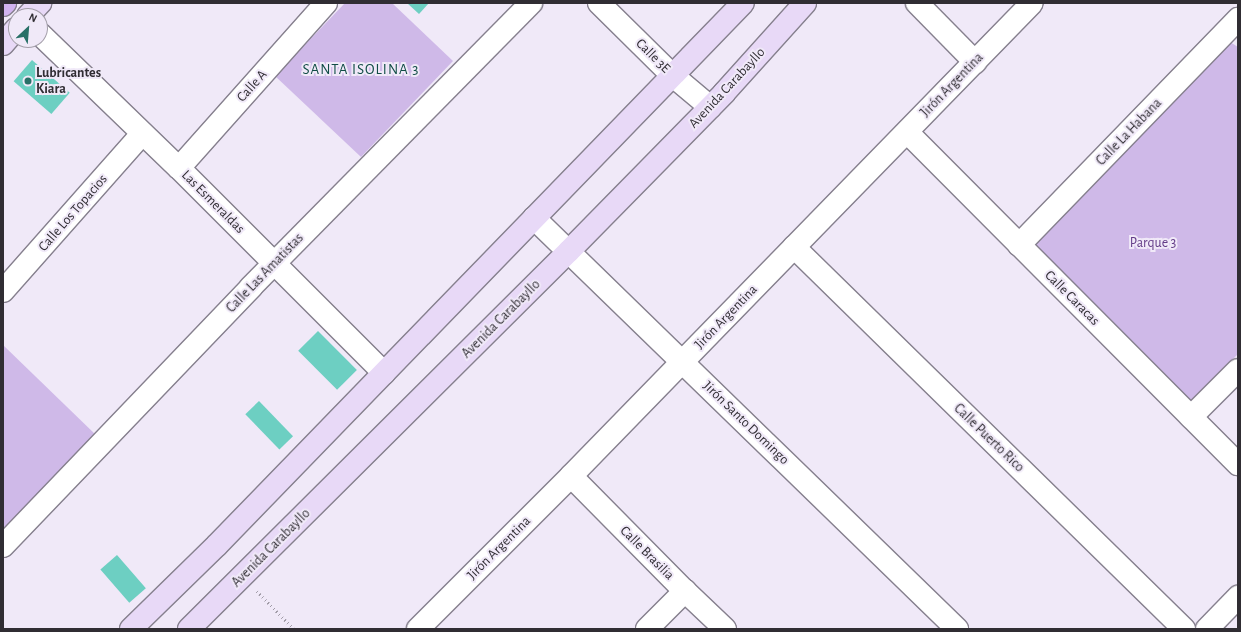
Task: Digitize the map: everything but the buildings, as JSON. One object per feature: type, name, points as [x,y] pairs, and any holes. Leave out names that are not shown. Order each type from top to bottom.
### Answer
[{"type":"main road","points":[[131,629],[217,544],[743,3]]},
{"type":"main road","name":"Avenida Carabayllo","points":[[190,629],[569,251],[710,107],[805,3]]},
{"type":"street","name":"Calle A","points":[[179,168],[326,3]]},
{"type":"street","name":"Calle Las Amatistas","points":[[3,546],[274,264],[531,3]]},
{"type":"street","name":"Calle 3E","points":[[599,3],[672,75],[710,107]]},
{"type":"street","points":[[917,3],[975,62]]},
{"type":"street","name":"Jirón Argentina","points":[[418,629],[571,476],[1032,3]]},
{"type":"street","name":"Calle La Habana","points":[[1019,245],[1238,19]]},
{"type":"street","name":"Las Esmeraldas","points":[[48,42],[179,168],[384,373]]},
{"type":"street","name":"Calle Caracas","points":[[907,132],[1238,464]]},
{"type":"street","name":"Calle Los Topacios","points":[[3,291],[142,134]]},
{"type":"street","name":"Jirón Santo Domingo","points":[[534,218],[683,361],[957,629]]},
{"type":"street","name":"Calle Puerto Rico","points":[[794,247],[1184,629]]},
{"type":"street","points":[[1191,417],[1238,370]]},
{"type":"street","name":"Calle Brasilia","points":[[571,476],[685,591],[725,629]]},
{"type":"street","points":[[647,629],[685,591]]},
{"type":"street","points":[[1207,629],[1238,597]]},
{"type":"path","points":[[242,576],[294,629]]},
{"type":"green space","points":[[345,3],[392,3],[453,61],[361,157],[275,76]]},
{"type":"green space","name":"Parque 3","points":[[1230,42],[1238,47],[1238,354],[1191,401],[1033,244]]},
{"type":"green space","points":[[3,345],[97,436],[3,534]]},
{"type":"place","name":"Lubricantes Kiara","points":[[28,81]]},
{"type":"district","name":"SANTA ISOLINA 3","points":[[361,70]]}]
